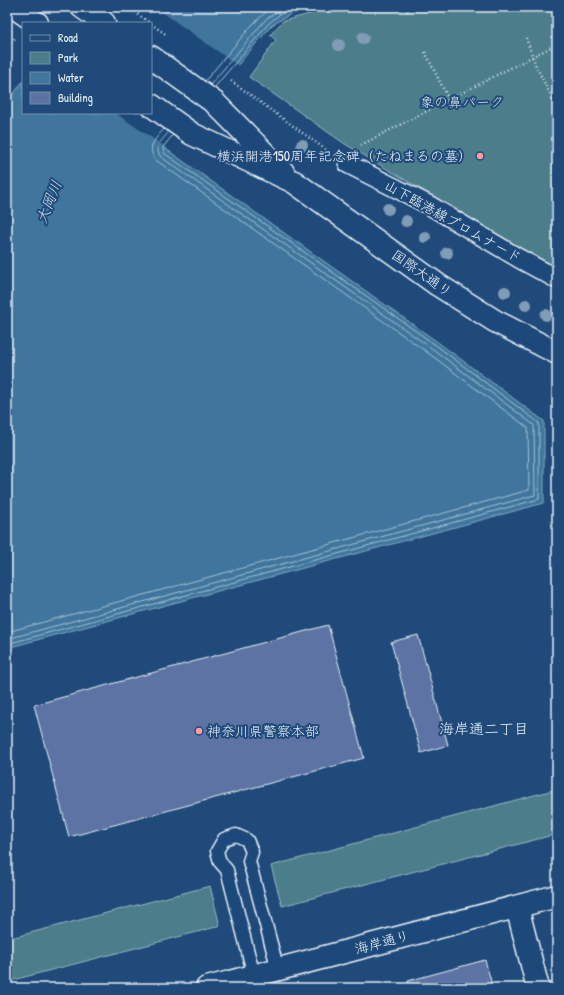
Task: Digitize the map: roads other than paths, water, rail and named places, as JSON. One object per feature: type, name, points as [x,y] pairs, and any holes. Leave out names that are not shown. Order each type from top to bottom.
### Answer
[{"type":"street","points":[[14,7],[36,22]]},
{"type":"street","points":[[82,7],[103,22]]},
{"type":"street","name":"国際大通り","points":[[152,58],[215,103],[294,182],[438,285],[495,321],[557,353]]},
{"type":"street","name":"国際大通り","points":[[152,106],[192,134],[294,182]]},
{"type":"street","name":"山下臨港線プロムナード","points":[[348,164],[429,205],[557,279]]},
{"type":"street","name":"海岸通り","points":[[208,988],[557,896]]},
{"type":"street","points":[[517,907],[538,988]]},
{"type":"lane","points":[[254,976],[227,870],[220,862],[217,851],[224,839],[236,835],[247,840],[252,852],[249,861],[278,970]]},
{"type":"water","name":"大岡川","points":[[98,7],[317,7],[291,14],[272,25],[166,149],[439,343],[544,421],[544,503],[7,648],[7,103],[22,82],[22,114],[152,114],[152,22]]},
{"type":"place","name":"横浜開港150周年記念碑（たねまるの墓）","points":[[480,156]]},
{"type":"place","name":"神奈川県警察本部","points":[[199,731]]},
{"type":"district","name":"海岸通二丁目","points":[[484,729]]},
{"type":"park label","name":"象の鼻パーク","points":[[462,102]]}]
